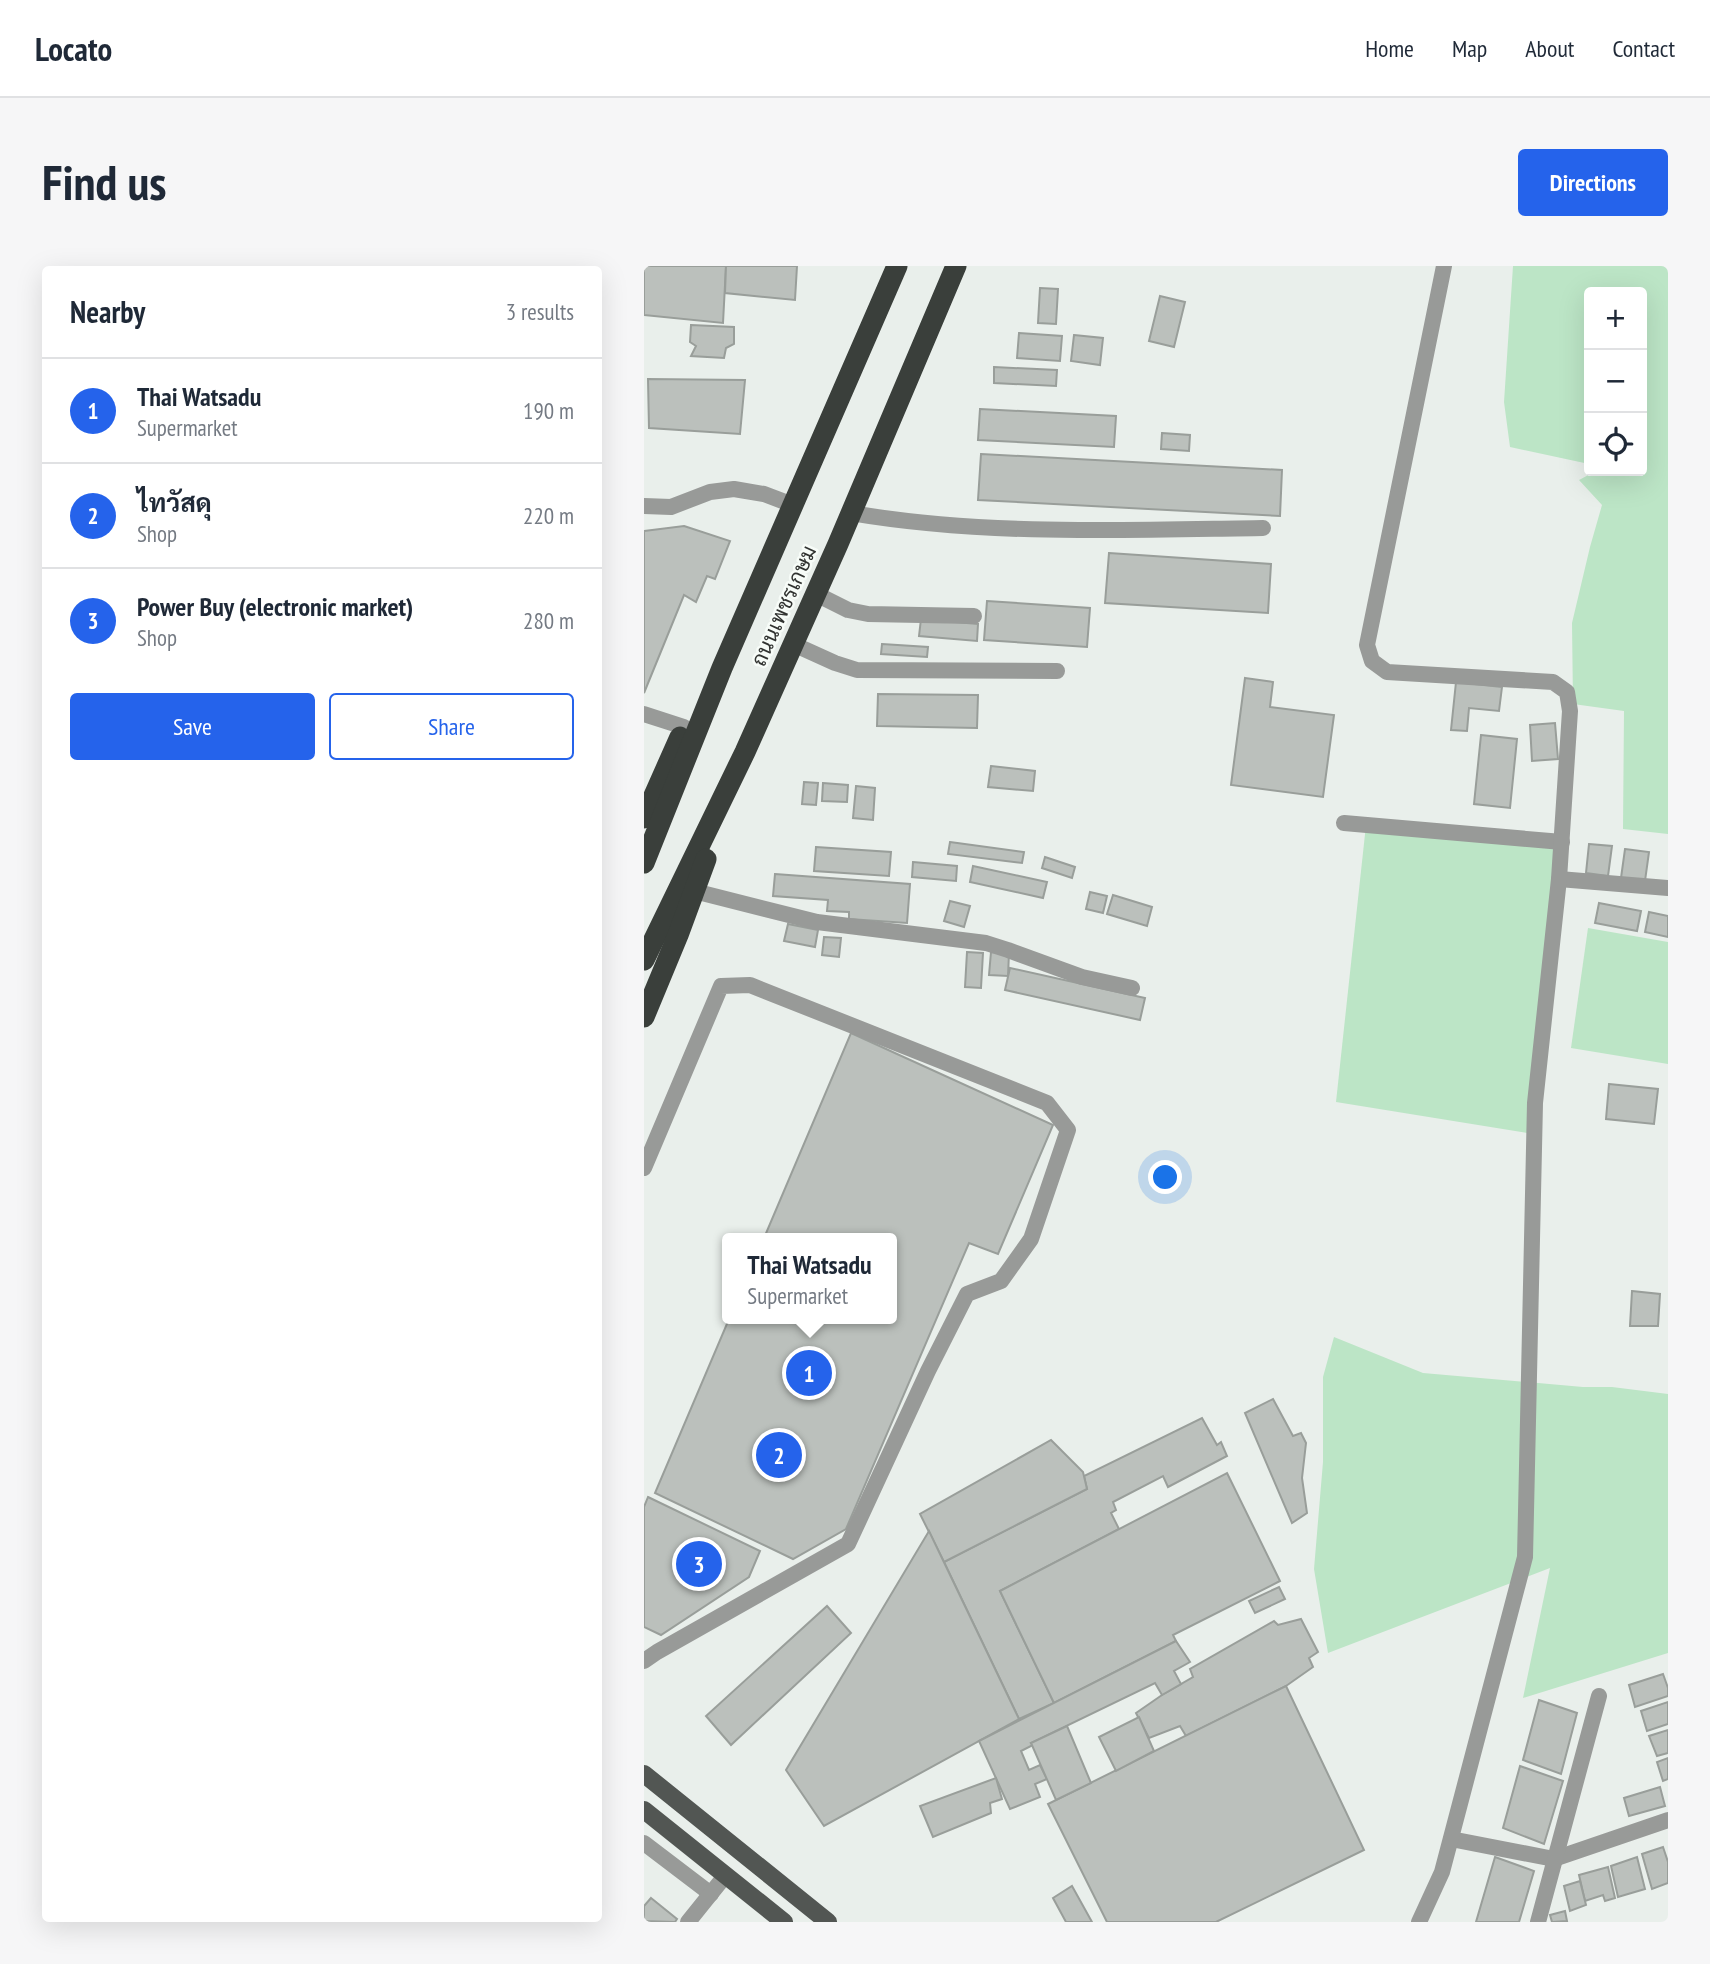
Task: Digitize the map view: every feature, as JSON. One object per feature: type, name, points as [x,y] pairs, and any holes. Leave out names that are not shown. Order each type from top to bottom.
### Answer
[{"type":"highway","name":"ถนนเพชรเกษม","points":[[644,863],[722,668],[897,266]]},
{"type":"highway","name":"ถนนเพชรเกษม","points":[[644,960],[745,752],[816,594],[956,266]]},
{"type":"highway","points":[[644,818],[684,727],[722,668]]},
{"type":"highway","points":[[644,1017],[678,936],[745,752]]},
{"type":"main road","points":[[644,1774],[828,1922]]},
{"type":"main road","points":[[644,1810],[784,1922]]},
{"type":"street","points":[[1419,1922],[1442,1872],[1525,1558],[1535,1103],[1559,879],[1570,710],[1567,692],[1553,682],[1387,672],[1372,661],[1367,645],[1444,266]]},
{"type":"street","points":[[644,506],[671,507],[710,492],[734,489],[764,494],[793,505]]},
{"type":"street","points":[[851,513],[929,524],[1013,528],[1263,528]]},
{"type":"street","points":[[816,594],[848,610],[868,614],[974,616]]},
{"type":"street","points":[[793,644],[857,670],[1057,671]]},
{"type":"street","points":[[644,714],[684,727]]},
{"type":"street","points":[[1344,823],[1562,842]]},
{"type":"street","points":[[1559,879],[1668,888]]},
{"type":"street","points":[[694,891],[817,922],[986,943],[1082,977],[1132,988]]},
{"type":"street","points":[[644,1168],[651,1131],[721,986],[750,985],[1047,1103],[1068,1130],[1031,1239],[1001,1281],[967,1294],[928,1371],[848,1544],[644,1661]]},
{"type":"street","points":[[1538,1922],[1599,1696]]},
{"type":"street","points":[[1451,1839],[1554,1859],[1668,1820]]},
{"type":"street","points":[[644,1843],[711,1894]]},
{"type":"street","points":[[688,1922],[725,1876]]},
{"type":"green space","points":[[1513,266],[1668,266],[1668,834],[1623,829],[1624,711],[1573,704],[1572,623],[1602,505],[1579,480],[1587,476],[1647,476],[1647,287],[1584,287],[1584,463],[1510,447],[1504,402]]},
{"type":"green space","points":[[1366,825],[1562,842],[1534,1134],[1336,1102]]},
{"type":"green space","points":[[1588,928],[1668,942],[1668,1064],[1571,1048]]},
{"type":"green space","points":[[1334,1337],[1423,1373],[1583,1387],[1612,1387],[1668,1394],[1668,1653],[1523,1698],[1550,1568],[1328,1653],[1314,1569],[1323,1462],[1323,1377]]},
{"type":"building","points":[[644,266],[726,266],[723,323],[644,315]]},
{"type":"building","points":[[726,266],[797,266],[795,300],[725,293]]},
{"type":"building","points":[[1040,288],[1058,289],[1056,324],[1038,323]]},
{"type":"building","points":[[1160,296],[1185,302],[1174,347],[1149,341]]},
{"type":"building","points":[[691,325],[734,327],[734,344],[726,348],[724,358],[691,356],[696,346],[690,342]]},
{"type":"building","points":[[1019,333],[1062,336],[1060,361],[1017,358]]},
{"type":"building","points":[[1074,335],[1103,338],[1100,365],[1071,361]]},
{"type":"building","points":[[994,367],[1057,370],[1056,386],[994,383]]},
{"type":"building","points":[[648,379],[745,380],[740,434],[649,428]]},
{"type":"building","points":[[980,409],[1116,416],[1114,447],[978,440]]},
{"type":"building","points":[[1162,433],[1190,435],[1189,451],[1161,449]]},
{"type":"building","points":[[981,454],[1282,470],[1280,516],[978,500]]},
{"type":"building","points":[[684,526],[730,541],[715,579],[707,576],[696,602],[684,595],[644,693],[644,531]]},
{"type":"building","points":[[1109,553],[1271,564],[1268,613],[1105,603]]},
{"type":"building","points":[[987,601],[1090,608],[1087,647],[984,640]]},
{"type":"building","points":[[921,619],[978,624],[977,641],[919,636]]},
{"type":"building","points":[[882,644],[928,647],[927,657],[881,654]]},
{"type":"building","points":[[1245,678],[1273,682],[1270,707],[1334,715],[1323,797],[1231,785]]},
{"type":"building","points":[[1456,682],[1502,687],[1499,711],[1469,708],[1467,731],[1451,730]]},
{"type":"building","points":[[878,694],[978,695],[977,728],[877,726]]},
{"type":"building","points":[[1555,723],[1558,759],[1532,761],[1530,725]]},
{"type":"building","points":[[1481,735],[1517,739],[1510,808],[1474,804]]},
{"type":"building","points":[[991,766],[1035,771],[1033,791],[988,787]]},
{"type":"building","points":[[804,782],[818,783],[816,805],[802,804]]},
{"type":"building","points":[[823,783],[848,785],[847,802],[822,801]]},
{"type":"building","points":[[856,786],[875,788],[873,820],[853,818]]},
{"type":"building","points":[[950,842],[1024,852],[1022,863],[948,854]]},
{"type":"building","points":[[1589,844],[1612,846],[1608,876],[1586,873]]},
{"type":"building","points":[[816,847],[891,852],[889,876],[814,871]]},
{"type":"building","points":[[1625,849],[1649,852],[1645,881],[1621,878]]},
{"type":"building","points":[[1045,857],[1075,867],[1072,878],[1042,868]]},
{"type":"building","points":[[913,862],[957,866],[956,881],[912,877]]},
{"type":"building","points":[[973,866],[1047,882],[1043,898],[970,882]]},
{"type":"building","points":[[775,874],[910,884],[907,923],[849,919],[849,912],[827,911],[828,900],[773,896]]},
{"type":"building","points":[[1090,892],[1107,896],[1103,913],[1086,909]]},
{"type":"building","points":[[1113,895],[1152,907],[1147,926],[1107,914]]},
{"type":"building","points":[[950,901],[970,906],[964,927],[944,921]]},
{"type":"building","points":[[1599,903],[1641,911],[1637,931],[1595,923]]},
{"type":"building","points":[[1649,912],[1668,916],[1668,937],[1645,932]]},
{"type":"building","points":[[788,924],[818,930],[815,947],[784,941]]},
{"type":"building","points":[[824,937],[841,938],[839,957],[822,955]]},
{"type":"building","points":[[967,952],[983,953],[981,988],[965,987]]},
{"type":"building","points":[[991,952],[1009,953],[1008,976],[989,975]]},
{"type":"building","points":[[1010,968],[1145,998],[1140,1020],[1005,990]]},
{"type":"building","points":[[851,1033],[1053,1125],[998,1254],[969,1243],[846,1529],[793,1559],[655,1493],[727,1324],[897,1324],[897,1233],[766,1233]]},
{"type":"building","points":[[1609,1084],[1658,1089],[1654,1124],[1606,1119]]},
{"type":"building","points":[[1632,1291],[1660,1294],[1658,1326],[1630,1326]]},
{"type":"building","points":[[1273,1399],[1293,1436],[1301,1433],[1306,1443],[1302,1478],[1307,1513],[1292,1523],[1245,1413]]},
{"type":"building","points":[[1202,1418],[1217,1445],[1221,1442],[1227,1456],[1168,1487],[1163,1476],[1113,1502],[1116,1510],[1111,1513],[1119,1529],[1000,1591],[1054,1703],[1019,1719],[944,1562],[1087,1489],[1084,1476]]},
{"type":"building","points":[[1051,1440],[1083,1472],[1087,1489],[944,1562],[920,1514]]},
{"type":"building","points":[[1227,1473],[1280,1581],[1173,1635],[1176,1641],[1054,1703],[1000,1591]]},
{"type":"building","points":[[648,1497],[760,1551],[749,1577],[661,1635],[644,1627],[644,1507]]},
{"type":"building","points":[[929,1531],[1019,1719],[824,1826],[786,1770]]},
{"type":"building","points":[[1279,1587],[1285,1599],[1255,1613],[1249,1601]]},
{"type":"building","points":[[827,1606],[851,1633],[731,1745],[706,1716]]},
{"type":"building","points":[[1301,1619],[1318,1652],[1309,1658],[1313,1667],[1286,1686],[1186,1736],[1180,1726],[1149,1738],[1136,1713],[1193,1677],[1190,1669],[1274,1621],[1278,1625]]},
{"type":"building","points":[[1176,1641],[1190,1662],[1174,1671],[1181,1684],[1162,1695],[1155,1683],[1031,1743],[1033,1745],[1021,1751],[1029,1770],[1040,1765],[1047,1779],[1035,1784],[1040,1797],[1010,1809],[979,1741]]},
{"type":"building","points":[[1663,1674],[1668,1696],[1635,1707],[1629,1685]]},
{"type":"building","points":[[1286,1686],[1364,1850],[1216,1922],[1107,1922],[1048,1804]]},
{"type":"building","points":[[1539,1700],[1577,1713],[1561,1774],[1523,1760]]},
{"type":"building","points":[[1668,1702],[1668,1724],[1647,1731],[1641,1711]]},
{"type":"building","points":[[1139,1717],[1154,1751],[1116,1771],[1099,1737]]},
{"type":"building","points":[[1067,1726],[1091,1783],[1056,1800],[1031,1743]]},
{"type":"building","points":[[1668,1730],[1668,1753],[1657,1756],[1649,1736]]},
{"type":"building","points":[[1668,1758],[1668,1779],[1663,1781],[1657,1762]]},
{"type":"building","points":[[1520,1766],[1563,1781],[1544,1844],[1503,1828]]},
{"type":"building","points":[[996,1778],[1002,1799],[990,1803],[991,1813],[933,1837],[920,1806]]},
{"type":"building","points":[[1660,1787],[1665,1806],[1629,1816],[1624,1798]]},
{"type":"building","points":[[1663,1847],[1668,1862],[1668,1883],[1652,1889],[1642,1854]]},
{"type":"building","points":[[1495,1857],[1534,1871],[1519,1922],[1476,1922]]},
{"type":"building","points":[[1637,1857],[1645,1889],[1618,1897],[1611,1866]]},
{"type":"building","points":[[1608,1867],[1615,1898],[1605,1901],[1603,1895],[1585,1901],[1579,1875]]},
{"type":"building","points":[[1580,1881],[1586,1905],[1570,1911],[1564,1886]]},
{"type":"building","points":[[1072,1886],[1092,1922],[1066,1922],[1053,1898]]},
{"type":"building","points":[[651,1898],[677,1919],[675,1922],[644,1921],[644,1906]]},
{"type":"building","points":[[1565,1911],[1567,1921],[1552,1922],[1550,1915]]},
{"type":"place","name":"Thai Watsadu","points":[[809,1373]]},
{"type":"place","name":"ไทวัสดุ","points":[[779,1455]]},
{"type":"place","name":"Power Buy (electronic market)","points":[[699,1564]]}]
